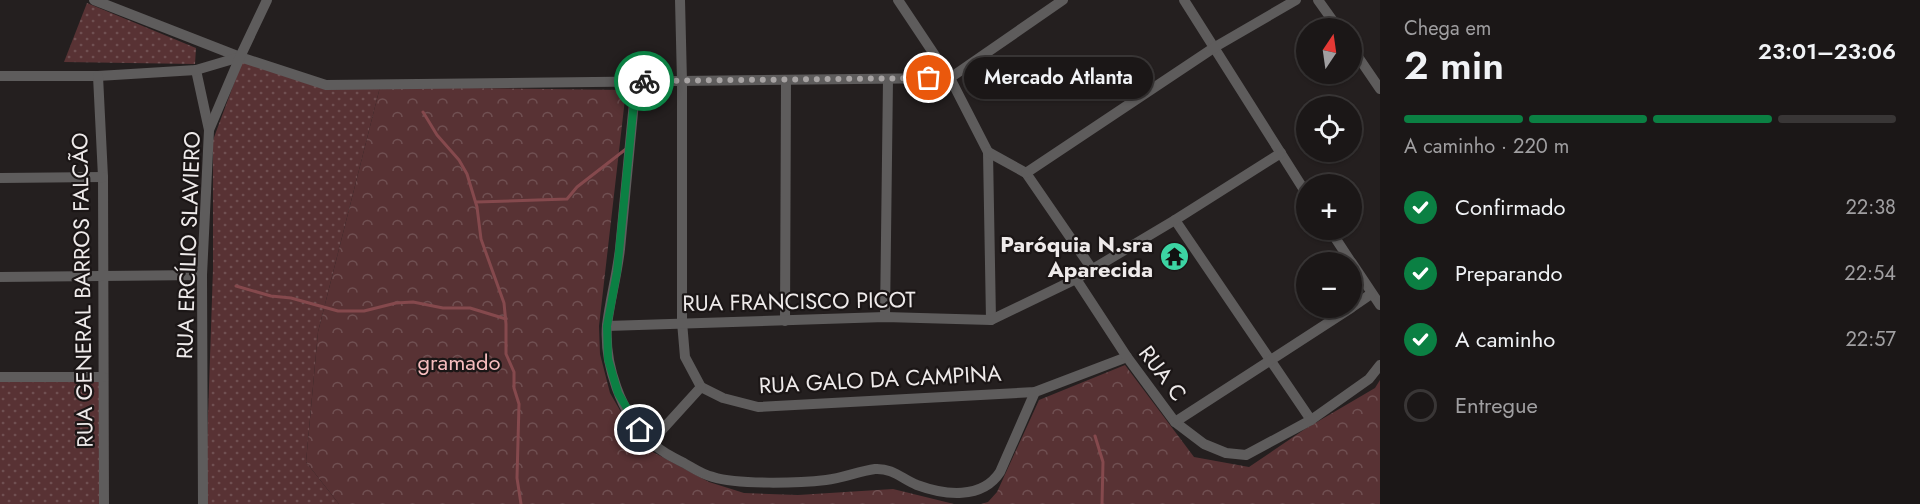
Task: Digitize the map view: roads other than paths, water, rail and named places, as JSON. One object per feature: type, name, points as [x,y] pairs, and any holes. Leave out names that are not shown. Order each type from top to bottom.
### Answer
[{"type":"street","points":[[94,0],[240,57],[326,85],[950,78],[1063,0]]},
{"type":"street","name":"RUA ERCÍLIO SLAVIERO","points":[[203,504],[202,275],[209,130],[267,0]]},
{"type":"street","points":[[651,442],[701,387],[685,357],[682,322],[680,0]]},
{"type":"street","points":[[898,0],[950,78],[988,152],[991,320],[1076,279],[1281,153]]},
{"type":"street","points":[[1041,0],[1047,10]]},
{"type":"street","points":[[1184,0],[1296,177]]},
{"type":"street","points":[[1026,173],[1215,47],[1296,0]]},
{"type":"street","points":[[1318,0],[1331,18]]},
{"type":"street","points":[[0,76],[98,76],[196,70],[240,57]]},
{"type":"street","points":[[1362,63],[1380,90]]},
{"type":"street","points":[[196,70],[209,130]]},
{"type":"street","name":"RUA GENERAL BARROS FALCÃO","points":[[98,76],[103,177],[104,504]]},
{"type":"street","points":[[885,317],[888,79]]},
{"type":"street","points":[[785,321],[786,80]]},
{"type":"street","points":[[636,81],[617,272],[607,326],[608,359],[618,393],[640,430],[663,452],[712,477],[730,480],[828,480],[886,469],[917,484],[938,490],[967,493],[994,482],[1035,392]]},
{"type":"street","points":[[988,152],[1026,173],[1092,269]]},
{"type":"street","points":[[0,178],[103,177]]},
{"type":"street","points":[[1175,220],[1311,420],[1369,379],[1380,365]]},
{"type":"street","points":[[0,278],[202,275]]},
{"type":"street","name":"RUA C","points":[[1076,279],[1127,357],[1175,422],[1204,444],[1226,453],[1246,455],[1311,420]]},
{"type":"street","points":[[1362,280],[1380,305]]},
{"type":"street","points":[[1362,300],[1371,294]]},
{"type":"street","name":"RUA FRANCISCO PICOT","points":[[607,326],[885,317],[991,320]]},
{"type":"street","points":[[1175,422],[1334,318]]},
{"type":"street","name":"RUA GALO DA CAMPINA","points":[[701,387],[723,398],[758,407],[1035,392],[1127,357]]},
{"type":"street","points":[[0,377],[103,377]]},
{"type":"waterway","points":[[423,112],[437,135],[459,160],[467,174],[477,207],[481,239],[504,303],[506,354],[514,372],[514,388],[519,404],[517,478],[521,504]]},
{"type":"waterway","points":[[476,202],[567,199],[577,187],[626,149]]},
{"type":"waterway","points":[[236,286],[338,311],[364,311],[396,303],[413,302],[443,308],[470,308],[506,319]]},
{"type":"waterway","points":[[1095,436],[1103,462],[1102,504]]},
{"type":"place","name":"Mercado Atlanta","points":[[929,78]]},
{"type":"place","name":"Paróquia N.sra Aparecida","points":[[1174,257]]},
{"type":"park label","name":"gramado","points":[[459,362]]}]
